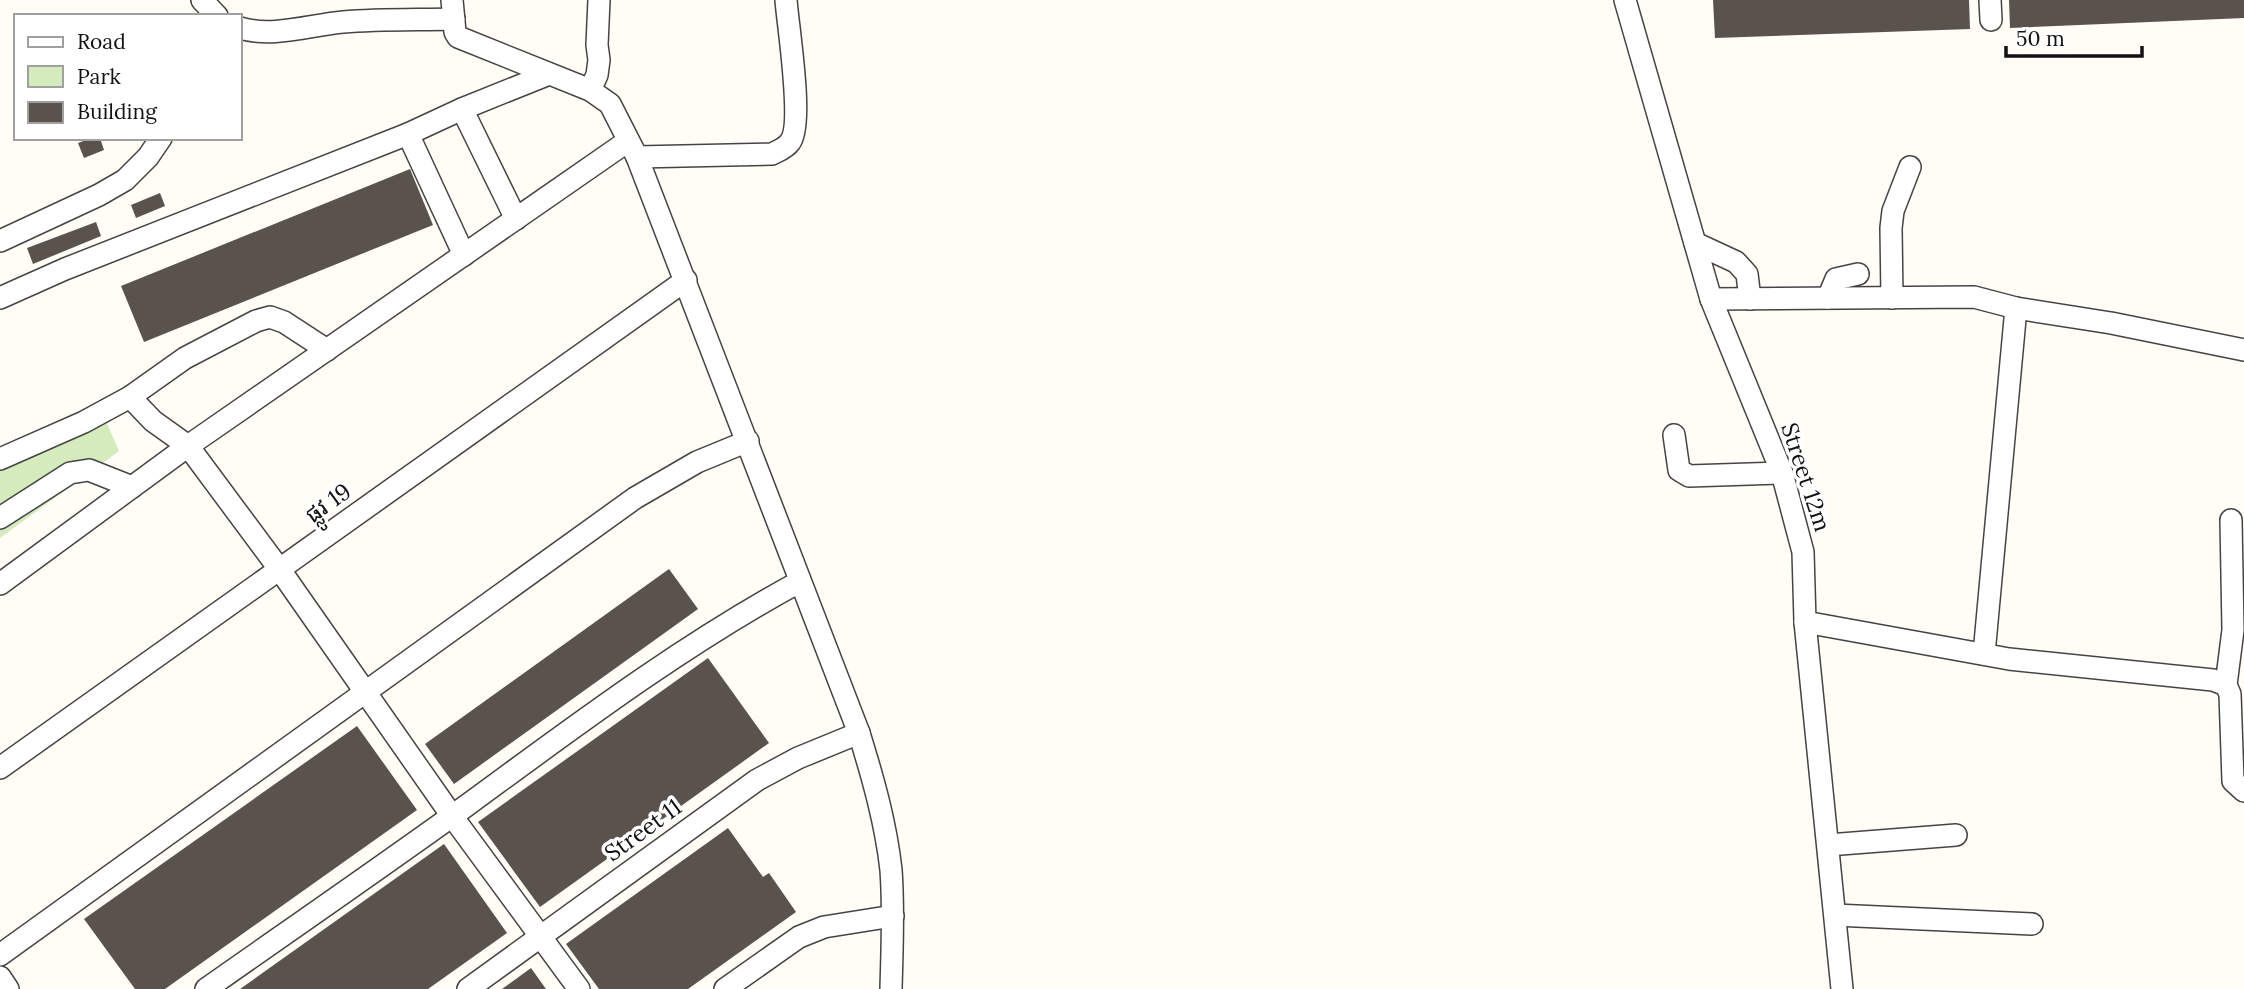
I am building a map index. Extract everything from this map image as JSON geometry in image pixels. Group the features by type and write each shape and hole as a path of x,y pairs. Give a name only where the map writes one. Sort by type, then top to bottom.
{"street":[{"path":"590,90 597,75 599,60 598,0"},
{"path":"0,584 188,446 516,219 633,149 772,154 784,148 791,142 797,119 786,0"},
{"name":"Street 12m","path":"1626,0 1711,299 1782,473 1803,552 1805,622 1842,989"},
{"path":"242,29 251,31 287,30 453,10 455,32 464,40 590,90 610,104 633,149 686,280 799,582 859,733 875,787 890,868 893,916 891,989"},
{"path":"0,298 65,269 408,134 462,108 549,74"},
{"path":"462,108 516,219"},
{"path":"408,134 464,255"},
{"path":"0,241 125,180 148,157 160,140"},
{"path":"1892,298 1891,228 1896,198 1910,167"},
{"path":"1695,243 1736,262 1747,274 1750,299"},
{"path":"1828,298 1836,279 1858,274"},
{"name":"ផ្លូវ 19","path":"0,768 686,280"},
{"path":"1711,299 1974,297 2016,308 2110,323 2244,350"},
{"path":"1984,654 2016,308"},
{"path":"0,459 84,422 130,397 186,358 256,321 270,317 284,322 327,350"},
{"path":"130,397 153,421 188,446 280,570 452,816 579,989"},
{"path":"1674,435 1679,470 1689,476 1782,473"},
{"path":"0,954 635,498 697,462 748,441"},
{"path":"0,518 70,473 89,470 132,487"},
{"path":"2231,520 2233,630 2226,685 2231,694 2233,781 2244,791"},
{"path":"206,989 642,678 742,613 799,582"},
{"path":"1805,622 1984,654 2213,680 2226,685"},
{"name":"Street 11","path":"468,989 757,780 798,758 859,733"},
{"path":"1828,845 1956,835"},
{"path":"1835,915 2032,924"},
{"path":"725,989 799,937 824,927 893,916"},
{"path":"0,977 8,989"}],"green space":[{"path":"102,412 119,451 0,538 0,459"}],"building":[{"path":"1713,0 1969,0 1970,29 1715,38"},
{"path":"2009,0 2244,0 2244,18 2010,28"},
{"path":"101,140 104,150 84,158 78,143"},
{"path":"410,169 433,225 144,342 121,286"},
{"path":"160,193 165,206 136,218 131,205"},
{"path":"96,222 101,236 33,264 27,248"},
{"path":"669,569 698,609 454,784 425,744"},
{"path":"708,658 769,743 540,907 478,822"},
{"path":"357,726 417,810 165,989 135,989 84,919"},
{"path":"728,828 763,877 769,873 796,912 688,989 599,989 566,944"},
{"path":"444,844 507,933 428,989 240,989"},
{"path":"531,968 546,989 502,989"}]}
